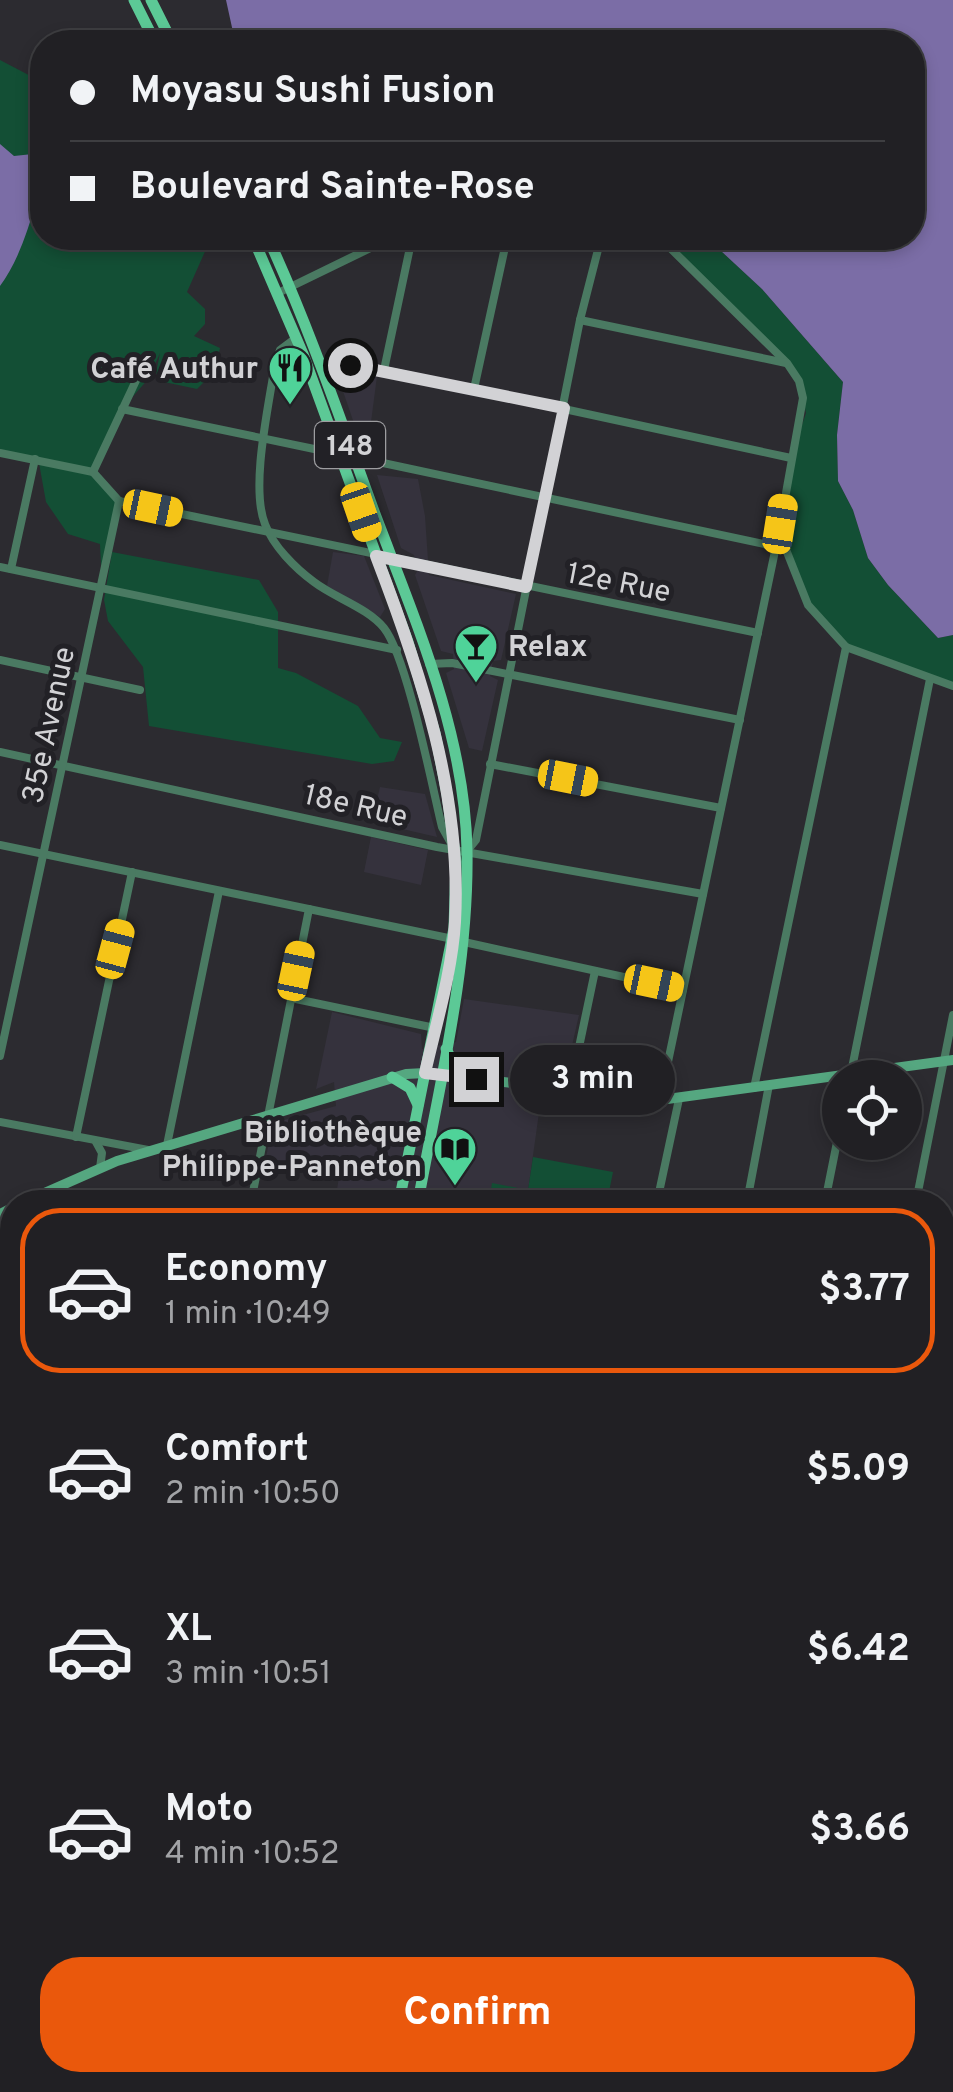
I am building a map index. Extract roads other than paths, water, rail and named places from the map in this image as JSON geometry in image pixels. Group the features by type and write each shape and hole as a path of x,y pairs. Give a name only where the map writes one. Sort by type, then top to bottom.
{"main road":[{"path":"134,0 149,30"},
{"path":"151,0 166,30"},
{"name":"148","path":"260,250 284,290"},
{"name":"148","path":"272,250 411,651 461,850"},
{"name":"148","path":"302,335 321,365 392,559 429,664 456,765 461,850 458,941 446,1049 420,1190"},
{"name":"148","path":"401,1190 435,1028 458,941"},
{"path":"446,1049 456,1068 476,1079"},
{"path":"392,1077 410,1088 418,1105"}],"street":[{"path":"284,290 366,250"},
{"path":"384,370 409,250"},
{"path":"474,388 504,250"},
{"path":"302,335 278,355 260,499 269,532 307,577 380,624 395,650 442,827 461,850 476,840 580,320 598,250"},
{"path":"672,250 787,364 799,381 803,398 779,532 781,548 808,605 846,648 953,686"},
{"path":"580,320 787,364"},
{"path":"321,365 334,362 384,370 791,458"},
{"path":"93,472 140,372"},
{"path":"122,409 319,450 338,449"},
{"path":"0,453 93,472 119,501"},
{"path":"11,570 35,459"},
{"path":"357,463 369,460 781,548"},
{"name":"12e Rue","path":"119,501 758,633"},
{"name":"35e Avenue","path":"0,1056 119,501"},
{"path":"660,1100 758,633 781,548"},
{"path":"0,567 411,651"},
{"path":"754,1088 846,648"},
{"path":"0,660 140,690"},
{"path":"429,664 452,662 740,720"},
{"path":"853,1060 930,679"},
{"name":"18e Rue","path":"0,752 461,850 703,894"},
{"path":"490,764 721,808"},
{"path":"0,845 683,990"},
{"path":"76,1138 132,872"},
{"path":"167,1145 219,890"},
{"path":"253,1190 309,909"},
{"path":"570,1090 594,971"},
{"path":"291,998 435,1028"},
{"path":"919,1190 948,1061 953,1015"},
{"path":"922,1065 948,1061"},
{"path":"57,1190 100,1168 149,1150 392,1077 425,1073 660,1100 822,1079"},
{"path":"749,1190 769,1086"},
{"path":"660,1190 679,1099"},
{"path":"0,1122 149,1150"},
{"path":"96,1142 102,1152 100,1168"},
{"path":"827,1190 833,1160"}],"place":[{"name":"Café Authur","path":"290,406"},
{"name":"Relax","path":"476,684"},
{"name":"Bibliothèque Philippe-Panneton","path":"455,1187"}]}
